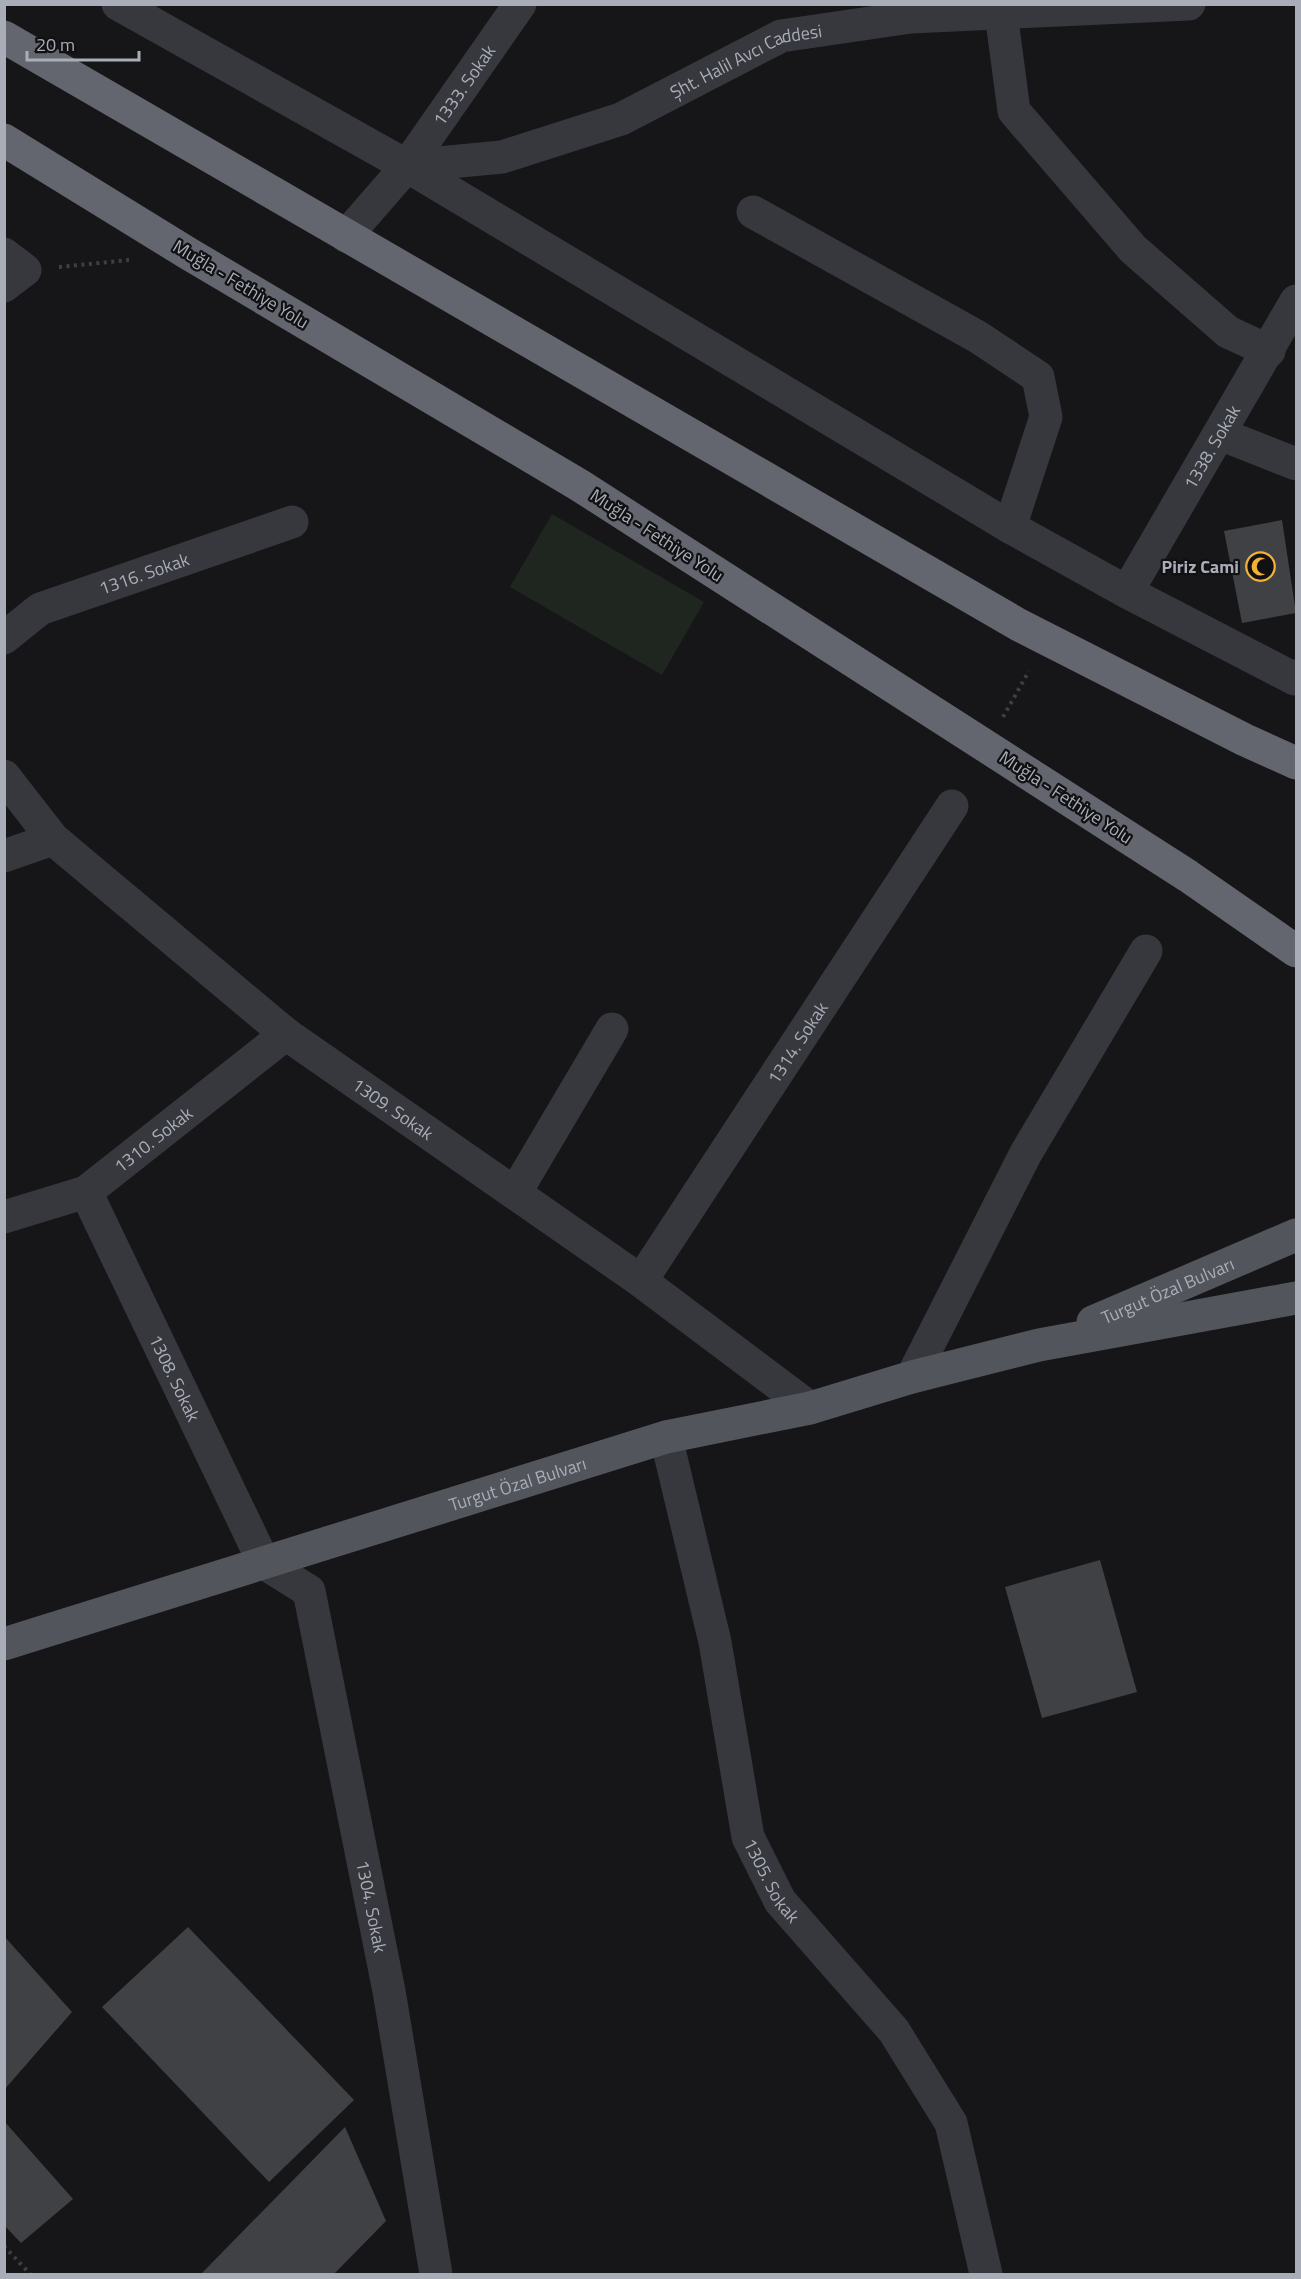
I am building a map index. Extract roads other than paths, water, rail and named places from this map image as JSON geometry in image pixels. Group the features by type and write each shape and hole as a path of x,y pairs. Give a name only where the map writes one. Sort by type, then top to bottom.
{"highway":[{"path":"4,37 346,237 1047,639 1245,740 1296,763"},
{"name":"Muğla - Fethiye Yolu","path":"4,140 189,254 579,485 1188,876 1292,950"}],"main road":[{"name":"Turgut Özal Bulvarı","path":"1039,1345 1296,1235"},
{"name":"Turgut Özal Bulvarı","path":"4,1644 666,1437 810,1408 912,1377 1039,1345 1296,1298"}],"street":[{"path":"118,4 407,166 1010,527 1127,592 1295,679 1296,676"},
{"name":"1333. Sokak","path":"407,166 520,4"},
{"name":"Şht. Halil Avcı Caddesi","path":"407,166 502,158 621,119 781,36 911,17 1190,4"},
{"path":"1001,13 1014,111 1133,249 1228,332 1269,351"},
{"path":"346,237 407,166"},
{"path":"753,212 978,338 1038,377 1046,417 1010,527"},
{"name":"1338. Sokak","path":"1127,592 1296,301"},
{"path":"1220,434 1296,464"},
{"name":"1316. Sokak","path":"4,638 40,609 292,522"},
{"name":"1309. Sokak","path":"4,776 53,838 286,1034 641,1281 810,1408"},
{"name":"1314. Sokak","path":"641,1281 952,806"},
{"path":"4,856 53,838"},
{"path":"912,1377 1026,1153 1146,951"},
{"path":"515,1193 612,1029"},
{"name":"1310. Sokak","path":"4,1217 86,1192 286,1034"},
{"name":"1308. Sokak","path":"86,1192 264,1563"},
{"name":"1305. Sokak","path":"666,1437 715,1642 748,1837 780,1901 894,2031 951,2123 986,2274"},
{"name":"1304. Sokak","path":"264,1563 309,1591 389,1990 436,2274"}],"place":[{"name":"Piriz Cami","path":"1260,566"}]}
